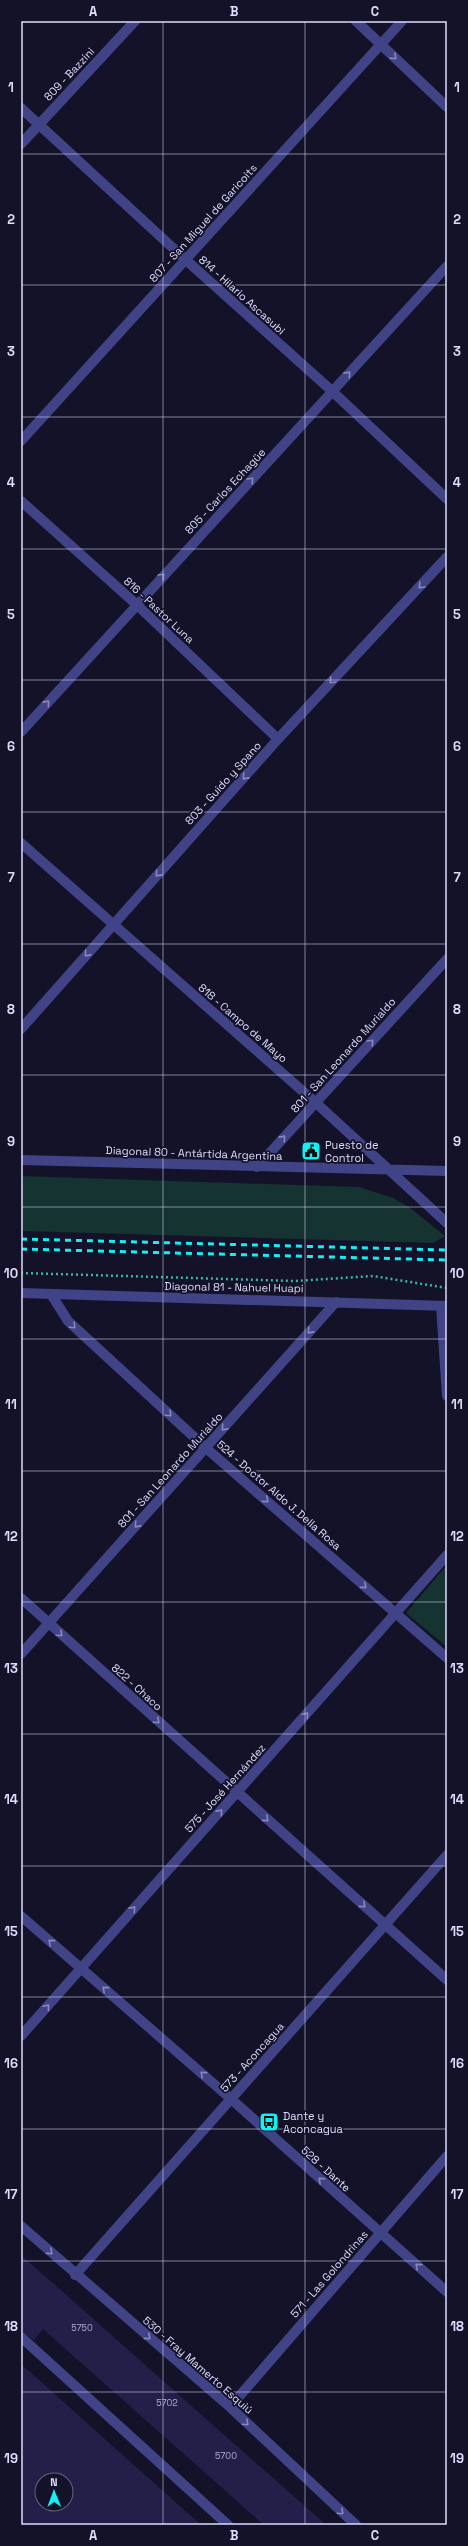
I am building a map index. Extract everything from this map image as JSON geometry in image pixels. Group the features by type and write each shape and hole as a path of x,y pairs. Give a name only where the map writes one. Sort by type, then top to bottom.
{"street":[{"name":"809 - Bazzini","path":"21,144 135,21"},
{"path":"356,21 447,107"},
{"name":"807 - San Miguel de Garicoits","path":"21,441 402,21"},
{"name":"814 - Hilario Ascasubi","path":"21,108 447,499"},
{"name":"805 - Carlos Echagüe","path":"21,732 136,604 447,266"},
{"name":"816 - Pastor Luna","path":"21,500 136,604 278,739"},
{"name":"803 - Guido y Spano","path":"21,1028 278,739 447,557"},
{"name":"818 - Campo de Mayo","path":"21,843 315,1102 447,1223"},
{"name":"801 - San Leonardo Murialdo","path":"257,1167 447,959"},
{"name":"Diagonal 80 - Antártida Argentina","path":"21,1160 390,1171 447,1171"},
{"name":"Diagonal 81 - Nahuel Huapi","path":"21,1293 444,1306"},
{"name":"524 - Doctor Aldo J. Della Rosa","path":"51,1294 68,1321 206,1448 447,1658"},
{"name":"801 - San Leonardo Murialdo","path":"21,1654 336,1302"},
{"path":"444,1306 447,1396"},
{"name":"575 - José Hernández","path":"21,2036 447,1555"},
{"name":"822 - Chaco","path":"21,1598 447,1980"},
{"name":"573 - Aconcagua","path":"75,2275 230,2098 447,1855"},
{"name":"528 - Dante","path":"21,1916 230,2098 380,2234 447,2292"},
{"name":"571 - Las Golondrinas","path":"230,2407 447,2156"},
{"name":"530 - Fray Mamerto Esquiú","path":"21,2226 75,2275 230,2407 356,2525"},
{"path":"21,2337 228,2525"}],"path":[{"path":"21,1273 295,1281 373,1276 447,1288"}],"green space":[{"path":"21,1176 359,1187 393,1198 409,1207 445,1236 433,1243 21,1231"},
{"path":"447,1565 447,1647 406,1613"}],"building":[{"path":"21,2255 326,2525 264,2525 43,2329 34,2340 21,2331"},
{"path":"21,2364 201,2525 21,2525"}],"railway":[{"path":"21,1239 447,1250"},
{"path":"21,1249 447,1260"}],"place":[{"name":"Puesto de Control","path":"311,1151"},
{"name":"Dante y Aconcagua","path":"269,2122"}]}
